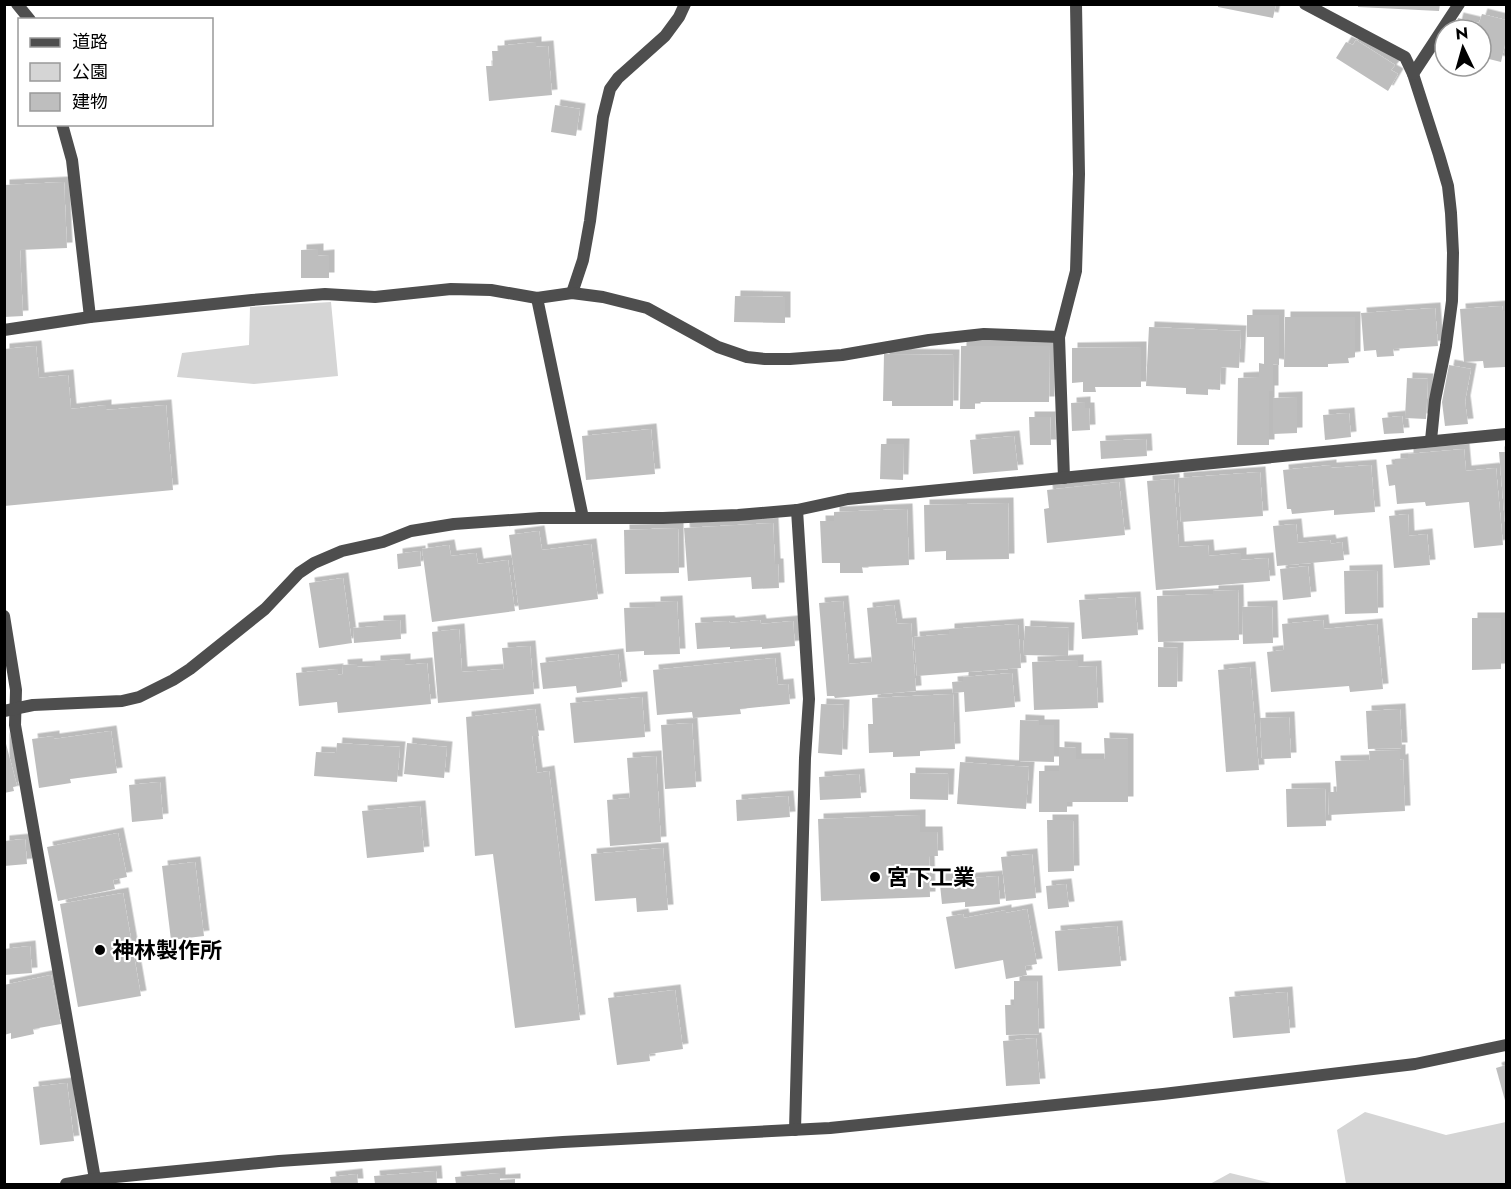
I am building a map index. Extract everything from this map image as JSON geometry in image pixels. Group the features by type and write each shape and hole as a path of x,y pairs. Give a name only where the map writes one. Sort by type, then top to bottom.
{"street":[{"path":"17,4 28,18"},
{"path":"572,293 583,260 603,117 610,89 618,78 665,36 679,17 685,4"},
{"path":"1064,478 1059,337 1076,271 1079,174 1076,4"},
{"path":"1305,4 1405,57 1413,75 1448,186 1453,243 1452,301 1435,400 1431,440"},
{"path":"1413,75 1459,4"},
{"path":"63,126 72,160 90,317"},
{"path":"4,330 90,317 252,300 325,294 375,297 452,289 491,290 537,298 572,293 603,297 647,308 718,347 747,357 765,359 842,354 984,334 1059,337"},
{"path":"537,298 583,518"},
{"path":"10,710 33,705 122,701 139,697 190,669 265,609 299,573 314,563 342,551 383,542 411,531 454,524 540,518 663,518 797,510 848,499 1506,434"},
{"path":"795,1130 805,758 809,699 797,510"},
{"path":"4,616 16,690 10,710 15,725 95,1179"},
{"path":"66,1185 95,1179 291,1161 563,1142 830,1128 1163,1094 1415,1064 1506,1045"}],"green space":[{"path":"331,302 338,376 254,384 177,377 182,353 249,345 250,307"},
{"path":"1365,1112 1446,1135 1506,1122 1506,1184 1346,1184 1337,1130"},
{"path":"1230,1173 1275,1184 1210,1184"}],"building":[{"path":"1218,4 1276,4 1273,18 1218,7"},
{"path":"1358,4 1440,4 1439,11 1358,7"},
{"path":"1482,14 1506,20 1506,40 1501,62 1493,60 1493,18 1481,18"},
{"path":"1356,40 1395,65 1391,70 1398,74 1388,91 1336,58 1346,42 1353,45"},
{"path":"536,42 536,47 548,46 552,95 489,101 486,66 493,66 492,51 499,51 499,46"},
{"path":"555,105 580,109 576,136 551,132"},
{"path":"64,182 67,248 20,250 23,316 4,317 4,185"},
{"path":"318,249 318,256 329,255 329,278 301,278 301,250"},
{"path":"735,296 785,297 785,323 734,322"},
{"path":"1502,306 1503,311 1506,311 1505,367 1484,368 1483,361 1464,362 1460,309"},
{"path":"1435,308 1438,346 1393,349 1394,356 1377,357 1376,350 1364,351 1361,313"},
{"path":"1247,315 1279,315 1279,365 1273,364 1273,391 1269,391 1269,445 1237,445 1238,378 1259,377 1259,363 1264,364 1264,337 1247,337"},
{"path":"1285,317 1355,317 1355,357 1348,358 1349,363 1328,364 1328,367 1284,367"},
{"path":"1149,327 1241,331 1239,368 1221,367 1220,390 1208,389 1208,395 1186,394 1186,388 1146,386"},
{"path":"36,346 39,378 68,375 71,409 106,405 106,410 166,405 173,490 4,506 4,349"},
{"path":"961,346 1050,346 1049,402 975,402 975,409 960,409"},
{"path":"1141,347 1141,387 1095,387 1096,392 1083,392 1083,382 1072,383 1072,348"},
{"path":"884,354 954,355 953,406 892,406 892,401 883,401"},
{"path":"1449,365 1471,369 1465,401 1468,424 1445,426 1442,402"},
{"path":"1407,378 1428,379 1426,419 1405,418"},
{"path":"1297,397 1297,433 1273,434 1273,398"},
{"path":"1085,402 1085,408 1089,408 1090,430 1072,431 1071,403"},
{"path":"1349,413 1351,437 1325,440 1323,415"},
{"path":"1402,416 1404,433 1384,434 1382,418"},
{"path":"1029,417 1050,417 1051,445 1030,445"},
{"path":"651,429 655,474 586,480 582,436"},
{"path":"1014,436 1018,470 973,474 970,440"},
{"path":"1146,439 1147,456 1101,459 1100,441"},
{"path":"881,444 904,444 903,480 880,479"},
{"path":"1464,449 1466,471 1496,468 1503,545 1474,548 1469,502 1426,506 1425,502 1397,504 1395,485 1389,486 1386,465 1395,464 1395,459 1408,458 1408,454"},
{"path":"1499,452 1506,452 1506,522 1505,522"},
{"path":"1331,465 1331,468 1371,465 1375,512 1334,515 1334,510 1292,514 1291,509 1287,509 1283,470"},
{"path":"1260,472 1263,516 1181,522 1178,478"},
{"path":"1174,479 1179,547 1208,545 1209,556 1241,553 1241,560 1268,558 1270,581 1156,590 1147,481"},
{"path":"1119,482 1125,535 1047,543 1044,509 1049,508 1047,490"},
{"path":"1008,503 1009,559 946,560 946,551 925,552 924,505"},
{"path":"907,509 909,565 862,567 863,573 840,573 840,563 822,563 820,521 834,521 834,512"},
{"path":"1408,514 1409,536 1427,534 1430,565 1394,568 1389,516"},
{"path":"773,523 779,588 752,589 751,577 688,581 684,528"},
{"path":"1296,524 1298,543 1330,540 1331,544 1342,542 1344,560 1277,566 1273,526"},
{"path":"678,528 679,573 625,574 624,530"},
{"path":"539,531 542,550 591,544 598,599 519,610 509,535"},
{"path":"449,545 451,556 476,553 478,564 508,560 515,611 432,622 422,549"},
{"path":"420,551 421,566 398,569 397,554"},
{"path":"1308,566 1311,597 1283,600 1280,569"},
{"path":"1377,570 1378,613 1345,614 1344,571"},
{"path":"343,578 352,643 319,648 309,583"},
{"path":"1238,590 1239,640 1158,642 1157,596 1213,594 1213,591"},
{"path":"1135,597 1138,635 1082,639 1079,600"},
{"path":"677,601 680,654 644,655 644,651 626,652 624,608 655,607 655,602"},
{"path":"843,601 849,664 872,662 867,608 894,605 897,624 911,623 916,691 835,698 827,696 819,603"},
{"path":"1272,606 1273,643 1243,644 1242,607"},
{"path":"1472,618 1501,618 1501,669 1472,670"},
{"path":"400,620 401,639 354,643 353,628 378,626 378,621"},
{"path":"760,620 761,624 793,621 795,646 762,649 762,647 730,649 730,647 697,649 695,623"},
{"path":"1323,620 1324,629 1377,624 1383,689 1350,692 1349,686 1271,692 1267,652 1284,650 1282,624"},
{"path":"1018,624 1021,668 917,676 914,637 949,634 949,629"},
{"path":"1025,626 1069,628 1068,656 1023,655"},
{"path":"459,629 462,672 504,669 502,648 530,646 534,694 438,703 432,632"},
{"path":"1158,647 1178,648 1177,687 1158,687"},
{"path":"618,654 622,687 577,693 576,686 543,689 540,663"},
{"path":"775,658 778,685 788,684 790,704 740,709 741,714 693,718 692,712 657,715 653,670"},
{"path":"405,659 405,665 427,663 431,704 338,713 337,702 299,706 296,673 338,669 338,675 343,674 342,665 375,666 375,661"},
{"path":"1078,660 1078,667 1096,666 1098,708 1034,710 1032,662"},
{"path":"1250,667 1259,770 1226,772 1218,670"},
{"path":"1012,673 1015,707 965,712 964,692 953,693 952,682 963,681 963,677"},
{"path":"953,694 955,749 920,751 920,756 893,757 893,752 869,753 868,724 873,724 872,698"},
{"path":"642,697 645,737 574,743 570,703"},
{"path":"821,704 844,705 842,755 818,753"},
{"path":"535,709 539,736 532,736 537,773 549,771 580,1020 515,1028 493,854 475,856 466,717"},
{"path":"1400,709 1402,748 1368,749 1366,711"},
{"path":"1289,717 1291,758 1262,759 1260,718"},
{"path":"1020,720 1039,721 1039,725 1054,725 1054,762 1019,761"},
{"path":"692,723 696,787 665,789 661,725"},
{"path":"111,731 117,773 70,779 71,783 39,788 32,739 54,736 54,739"},
{"path":"4,736 17,786 13,787 14,791 4,793"},
{"path":"1104,738 1128,739 1128,802 1067,802 1067,812 1039,812 1039,771 1059,771 1059,747 1076,748 1076,759 1105,759"},
{"path":"337,743 400,747 397,782 314,776 316,752 336,753"},
{"path":"407,743 447,747 444,778 404,774"},
{"path":"1400,750 1400,760 1403,759 1405,811 1329,815 1328,792 1337,792 1335,761 1370,760 1369,751"},
{"path":"656,756 661,842 610,846 607,800 630,798 627,758"},
{"path":"960,762 1029,767 1026,809 957,804"},
{"path":"910,773 949,774 948,800 910,799"},
{"path":"859,774 861,798 820,800 819,777"},
{"path":"160,782 163,819 132,822 129,785"},
{"path":"1325,788 1326,826 1287,827 1286,789"},
{"path":"788,796 790,817 737,821 736,800"},
{"path":"420,806 424,852 367,858 362,811"},
{"name":"宮下工業","path":"920,815 920,832 937,832 938,856 929,856 930,897 821,901 818,819"},
{"path":"1047,820 1073,820 1074,871 1048,872"},
{"path":"118,833 127,877 113,880 115,889 58,901 47,847"},
{"path":"25,839 27,864 4,866 4,841"},
{"path":"663,848 668,910 637,912 636,898 595,901 591,854"},
{"path":"1032,854 1036,898 1006,901 1001,857"},
{"path":"195,862 204,936 171,940 162,866"},
{"path":"960,873 961,879 998,876 1000,904 965,907 965,902 942,904 939,875"},
{"path":"1066,884 1069,907 1048,909 1046,886"},
{"name":"神林製作所","path":"123,893 141,996 78,1007 60,904"},
{"path":"1027,909 1037,964 1025,966 1027,975 1006,979 1003,960 955,969 946,917 963,914 964,918 1006,910 1006,913"},
{"path":"1117,926 1121,966 1058,971 1055,931"},
{"path":"30,946 32,973 4,975 4,949"},
{"path":"51,975 61,1024 33,1029 34,1034 11,1039 11,1033 4,1035 4,985"},
{"path":"1014,981 1037,981 1039,1034 1006,1035 1005,1005 1014,1005"},
{"path":"675,990 683,1049 649,1054 650,1061 617,1065 608,998"},
{"path":"1287,992 1290,1033 1233,1038 1229,997"},
{"path":"1036,1038 1040,1084 1006,1086 1003,1041"},
{"path":"1506,1065 1506,1104 1496,1068"},
{"path":"67,1083 74,1141 40,1145 33,1087"},
{"path":"436,1171 437,1184 375,1184 374,1176"},
{"path":"500,1173 500,1180 515,1179 515,1184 456,1184 455,1177"},
{"path":"357,1174 358,1184 331,1184 330,1177"}],"place":[{"name":"宮下工業","path":"875,877"},
{"name":"神林製作所","path":"100,950"}]}
